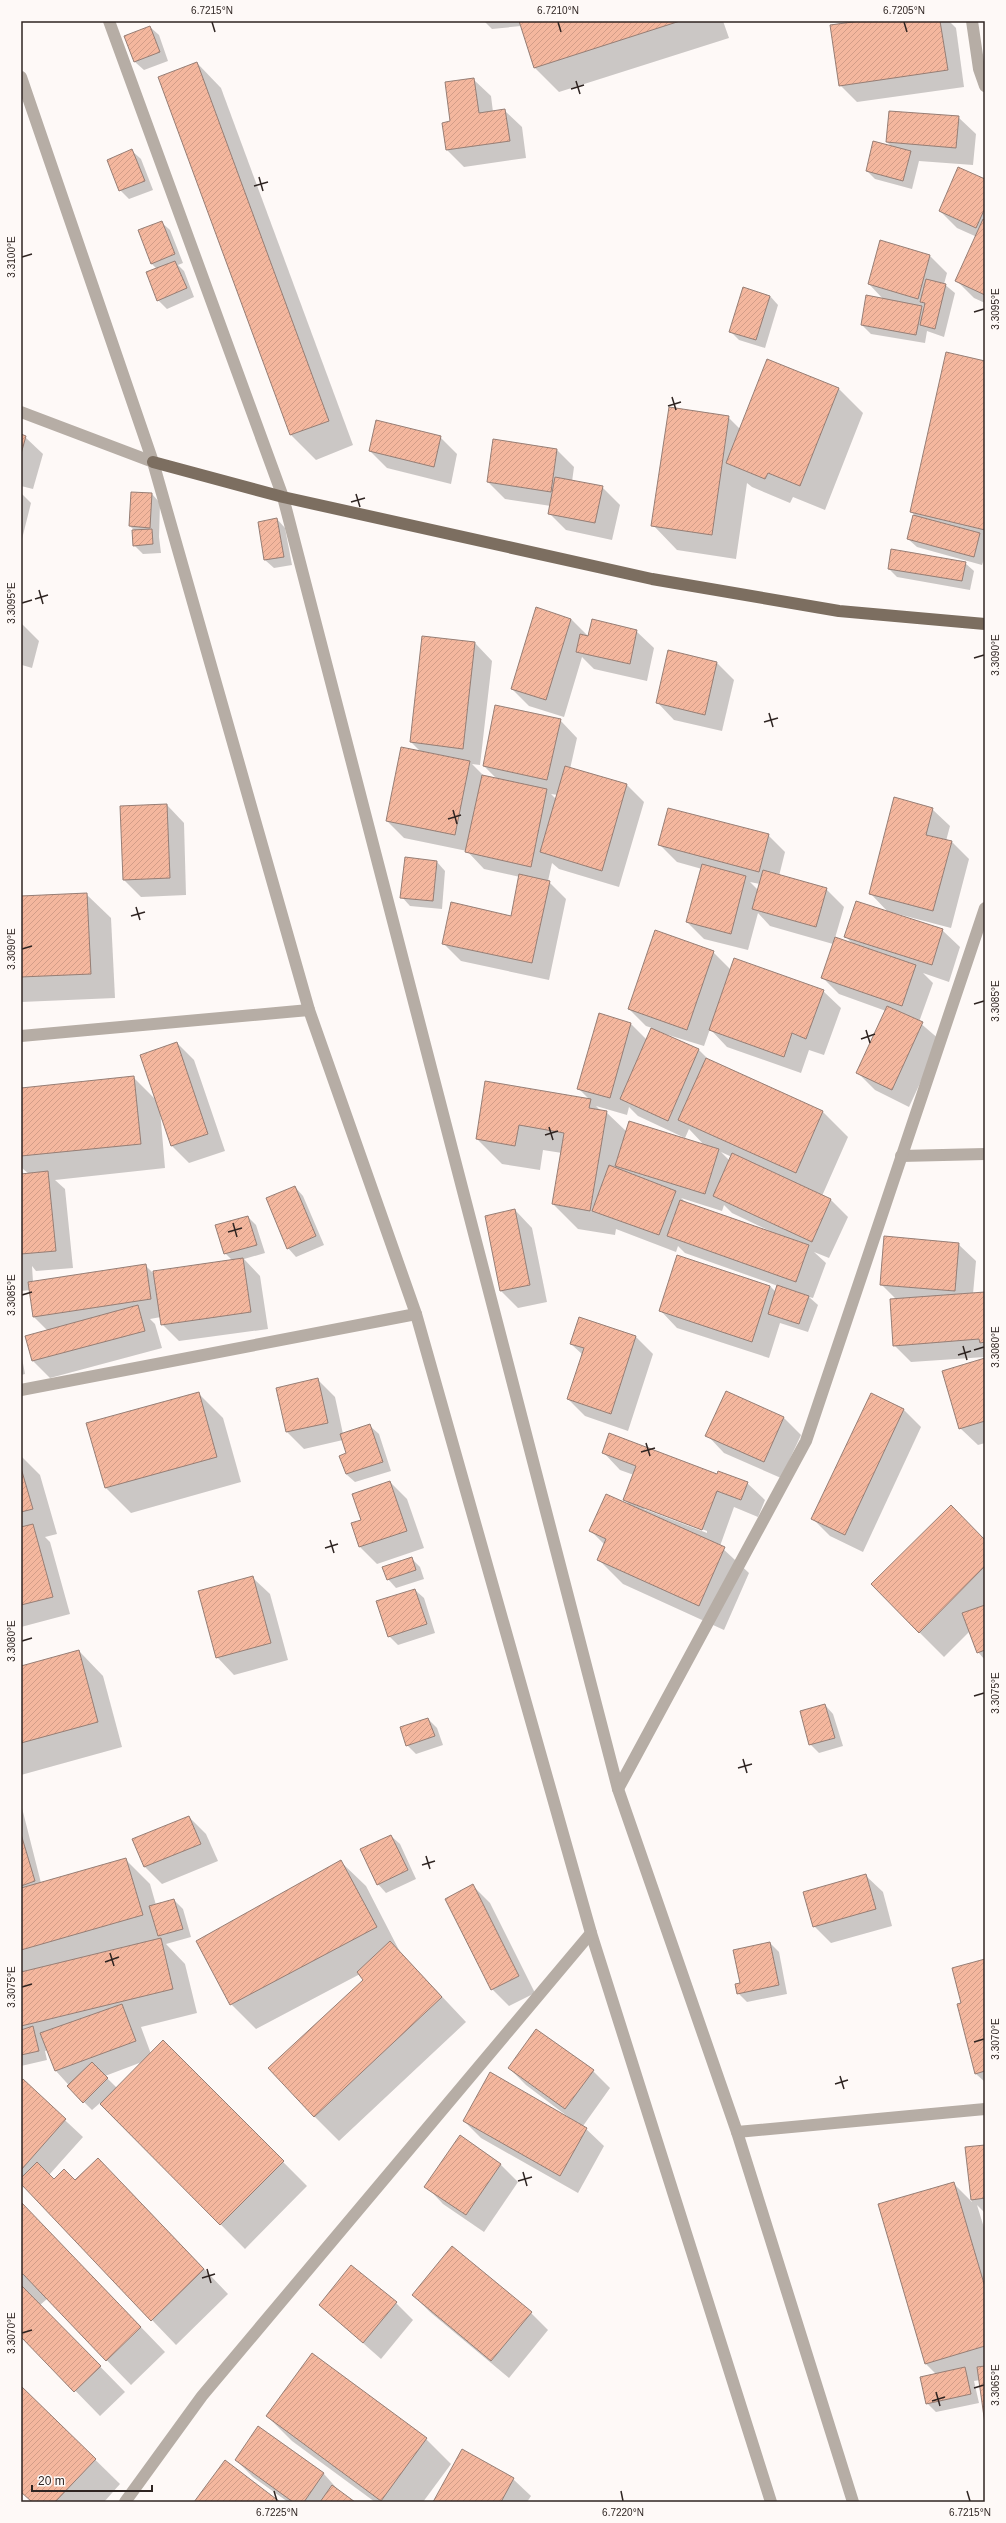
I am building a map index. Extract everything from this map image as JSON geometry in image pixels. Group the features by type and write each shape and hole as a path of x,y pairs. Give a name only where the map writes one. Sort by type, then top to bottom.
{"main road":[{"path":"153,462 284,497 652,579 839,611 985,624"}],"street":[{"path":"109,21 284,497 618,1790 737,2132 853,2502"},
{"path":"972,21 979,69 985,86"},
{"path":"21,77 153,462 309,1010 416,1314 591,1933 771,2502"},
{"path":"21,412 153,462"},
{"path":"618,1790 806,1441 985,908"},
{"path":"21,1036 309,1010"},
{"path":"901,1156 985,1154"},
{"path":"21,1390 416,1314"},
{"path":"125,2502 202,2396 591,1933"},
{"path":"737,2132 985,2109"}],"building":[{"path":"519,21 680,21 534,68"},
{"path":"860,21 940,21 948,70 839,86 830,25"},
{"path":"150,26 160,52 134,62 124,36"},
{"path":"197,62 329,421 290,435 158,77"},
{"path":"474,78 479,113 505,109 510,141 446,150 442,123 450,121 445,82"},
{"path":"889,111 959,116 956,148 886,142"},
{"path":"873,141 911,151 903,181 866,171"},
{"path":"132,149 145,181 119,191 107,160"},
{"path":"958,167 985,179 985,208 976,228 939,211"},
{"path":"983,219 985,220 985,295 955,281"},
{"path":"162,221 175,254 151,264 138,230"},
{"path":"880,240 930,255 918,299 868,284"},
{"path":"175,261 187,288 157,301 146,272"},
{"path":"926,279 946,284 935,329 920,325 925,303 920,302"},
{"path":"743,287 770,296 756,340 729,332"},
{"path":"866,295 922,306 916,335 861,325"},
{"path":"946,352 985,361 985,530 910,512"},
{"path":"767,359 839,388 800,486 768,473 765,479 726,463"},
{"path":"669,407 729,416 712,535 651,526"},
{"path":"376,420 441,436 434,467 369,451"},
{"path":"21,434 26,436 21,454"},
{"path":"493,439 557,449 551,492 487,482"},
{"path":"555,477 603,486 595,523 548,514"},
{"path":"131,492 152,493 150,528 129,526"},
{"path":"913,515 980,533 974,557 907,539"},
{"path":"277,518 284,557 264,560 258,522"},
{"path":"152,529 153,544 133,546 132,530"},
{"path":"891,549 966,562 962,581 888,569"},
{"path":"536,607 571,619 546,700 511,689"},
{"path":"592,619 637,630 630,664 576,652 580,634 588,636"},
{"path":"422,636 475,642 463,749 410,742"},
{"path":"668,650 717,662 705,715 656,703"},
{"path":"495,705 561,719 547,780 483,766"},
{"path":"401,747 470,761 455,835 386,821"},
{"path":"565,766 627,784 602,871 540,852"},
{"path":"482,775 547,789 531,867 465,852"},
{"path":"894,797 933,808 926,835 952,841 933,911 869,894"},
{"path":"167,804 170,878 123,880 120,806"},
{"path":"668,808 769,834 759,872 658,845"},
{"path":"405,857 437,861 433,901 400,898"},
{"path":"702,864 746,876 731,934 686,922"},
{"path":"763,870 827,888 816,927 752,909"},
{"path":"519,874 550,881 532,963 442,944 451,902 511,916"},
{"path":"87,893 91,974 21,977 21,896"},
{"path":"856,901 943,929 932,965 844,937"},
{"path":"655,930 714,951 687,1030 628,1009"},
{"path":"835,937 916,965 902,1006 821,978"},
{"path":"734,958 824,990 806,1039 792,1033 784,1057 709,1030"},
{"path":"887,1006 923,1022 892,1090 856,1073"},
{"path":"599,1013 631,1023 610,1098 577,1089"},
{"path":"651,1028 699,1049 668,1121 620,1099"},
{"path":"177,1042 208,1134 171,1146 140,1055"},
{"path":"706,1058 823,1111 796,1173 678,1120"},
{"path":"134,1076 141,1144 21,1156 21,1088"},
{"path":"485,1081 591,1099 589,1108 607,1111 590,1211 552,1204 564,1133 519,1125 515,1146 476,1139"},
{"path":"629,1121 719,1149 705,1194 615,1166"},
{"path":"732,1153 831,1199 812,1242 713,1196"},
{"path":"609,1165 676,1191 659,1235 592,1211"},
{"path":"48,1171 56,1251 21,1254 21,1174"},
{"path":"295,1186 316,1236 287,1249 266,1198"},
{"path":"680,1200 809,1245 796,1282 667,1236"},
{"path":"515,1209 530,1285 500,1291 485,1216"},
{"path":"248,1216 257,1245 224,1254 215,1225"},
{"path":"884,1236 959,1243 955,1291 880,1285"},
{"path":"677,1255 770,1286 752,1342 659,1311"},
{"path":"243,1258 251,1312 161,1325 153,1271"},
{"path":"146,1264 151,1299 33,1317 28,1282"},
{"path":"777,1285 809,1296 799,1324 768,1314"},
{"path":"985,1292 985,1342 980,1343 979,1339 893,1346 890,1299"},
{"path":"138,1305 145,1331 32,1361 25,1336"},
{"path":"579,1317 636,1336 611,1414 567,1399 584,1348 570,1344"},
{"path":"985,1358 985,1421 959,1429 942,1371"},
{"path":"318,1378 328,1423 286,1432 276,1388"},
{"path":"726,1391 784,1417 764,1462 705,1436"},
{"path":"199,1392 217,1457 105,1488 86,1423"},
{"path":"871,1393 904,1409 845,1535 811,1519"},
{"path":"370,1424 383,1462 346,1474 339,1456 346,1453 340,1434"},
{"path":"609,1433 717,1474 718,1471 748,1482 741,1500 717,1491 702,1530 623,1500 636,1466 602,1453"},
{"path":"21,1468 33,1509 21,1512"},
{"path":"390,1481 407,1531 359,1547 351,1523 361,1520 352,1494"},
{"path":"606,1494 725,1547 699,1606 597,1560 606,1539 589,1531"},
{"path":"951,1505 985,1540 985,1566 919,1633 871,1584"},
{"path":"33,1524 53,1597 21,1605 21,1527"},
{"path":"412,1557 416,1570 387,1580 382,1567"},
{"path":"253,1576 271,1643 216,1658 198,1591"},
{"path":"415,1589 427,1624 388,1637 376,1601"},
{"path":"985,1605 985,1650 977,1653 962,1613"},
{"path":"79,1650 98,1722 21,1743 21,1666"},
{"path":"825,1704 835,1738 809,1745 800,1711"},
{"path":"428,1718 435,1736 406,1746 400,1727"},
{"path":"189,1816 201,1844 144,1867 132,1839"},
{"path":"21,1834 35,1881 21,1886"},
{"path":"391,1835 408,1870 377,1885 360,1849"},
{"path":"126,1858 143,1915 21,1950 21,1888"},
{"path":"341,1860 377,1927 230,2005 196,1941"},
{"path":"866,1874 876,1909 813,1927 803,1892"},
{"path":"473,1884 519,1976 491,1990 445,1899"},
{"path":"174,1899 183,1929 158,1936 149,1906"},
{"path":"161,1938 173,1989 21,2026 21,1972"},
{"path":"390,1941 442,1997 314,2117 268,2068 363,1980 357,1972"},
{"path":"770,1942 779,1985 737,1994 735,1984 740,1983 733,1950"},
{"path":"985,1959 985,2071 975,2074 957,2004 961,2003 952,1968"},
{"path":"122,2004 136,2041 55,2071 40,2033"},
{"path":"33,2026 39,2051 21,2055 21,2030"},
{"path":"536,2029 594,2070 565,2109 508,2068"},
{"path":"163,2040 284,2161 220,2225 100,2104"},
{"path":"92,2062 108,2078 83,2103 67,2086"},
{"path":"490,2072 587,2128 560,2176 463,2121"},
{"path":"23,2079 66,2119 21,2170 21,2082"},
{"path":"460,2135 501,2164 466,2215 424,2187"},
{"path":"985,2145 985,2198 971,2200 965,2147"},
{"path":"98,2158 204,2269 151,2321 21,2184 21,2178 37,2162 54,2179 64,2169 75,2180"},
{"path":"954,2182 985,2287 985,2346 925,2364 878,2204"},
{"path":"22,2203 141,2327 106,2361 23,2274 21,2275"},
{"path":"452,2246 532,2312 491,2361 412,2295"},
{"path":"351,2265 397,2302 363,2343 319,2305"},
{"path":"21,2285 101,2366 74,2392 21,2337"},
{"path":"312,2353 427,2438 381,2501 266,2416"},
{"path":"985,2366 985,2424 977,2367"},
{"path":"965,2367 971,2394 926,2404 920,2377"},
{"path":"21,2386 96,2459 55,2502 32,2502 21,2492"},
{"path":"258,2426 324,2473 304,2502 293,2502 235,2460"},
{"path":"462,2449 514,2478 501,2502 433,2502"},
{"path":"225,2460 280,2502 194,2502"},
{"path":"332,2485 355,2502 320,2502"}]}
